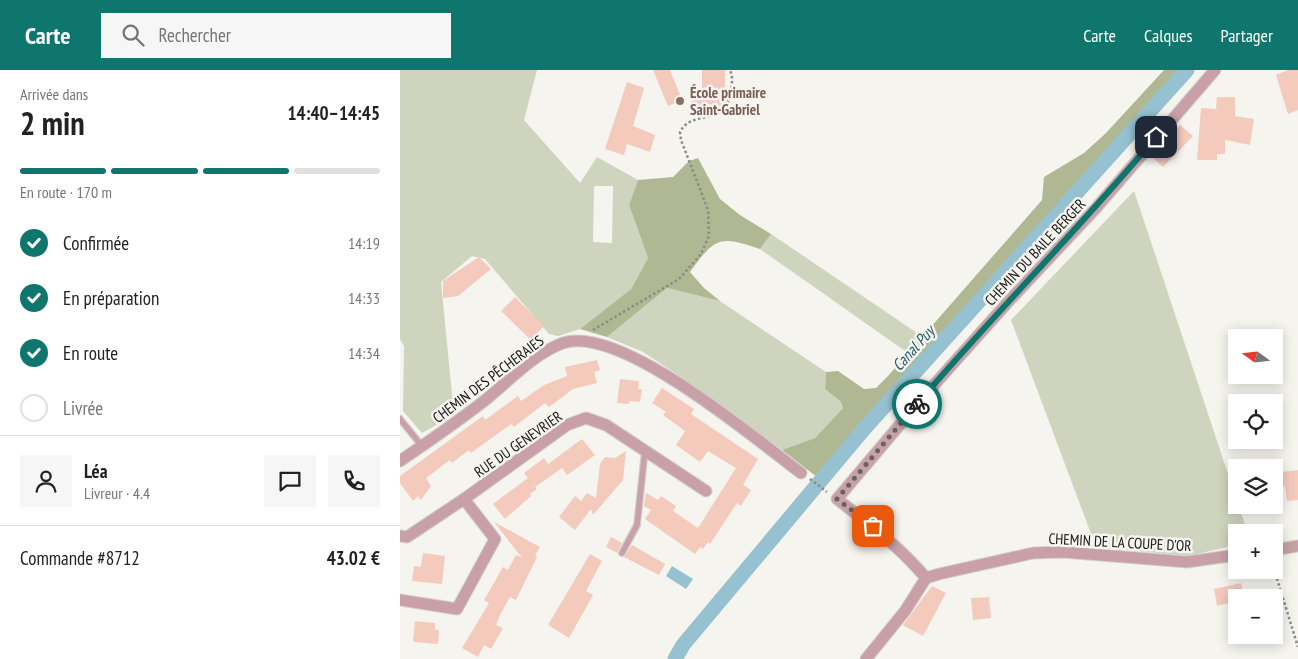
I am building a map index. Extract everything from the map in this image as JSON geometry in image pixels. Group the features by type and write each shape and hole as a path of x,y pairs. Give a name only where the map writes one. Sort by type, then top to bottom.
{"street":[{"name":"CHEMIN DU BAILE BERGER","path":"926,578 913,563 873,526 837,499 925,395 1008,302 1096,208 1215,70"},
{"name":"CHEMIN DES PÊCHERAIES","path":"400,461 483,402 544,352 564,343 588,341 626,353 666,374 801,473"},
{"name":"RUE DU GENEVRIER","path":"400,536 407,537 464,500 567,425 586,418 606,425 706,491"},
{"path":"400,600 457,609 495,538 464,500"},
{"path":"1283,548 1298,546"},
{"name":"CHEMIN DE LA COUPE D'OR","path":"926,578 1033,553 1063,552 1187,562 1228,556"},
{"path":"866,659 906,611 926,578"}],"lane":[{"path":"400,419 422,446"},
{"path":"622,552 637,525 645,450"}],"path":[{"path":"588,341 591,331 679,280 701,254 709,236 708,210 681,140 680,132 688,123 714,116 724,110 730,102 733,76 730,70"},
{"path":"812,480 822,488"},
{"path":"1277,579 1298,647"}],"green space":[{"path":"400,70 537,70 524,120 580,183 597,157 638,180 629,205 648,258 631,289 580,329 558,336 549,334 485,259 472,256 441,282 454,415 422,433 403,411 404,346 400,339","holes":["594,186 613,186 612,243 593,242"]},
{"path":"1164,70 1183,70 817,477 782,450 815,438 843,408 841,402 825,389 826,372 838,371 864,389 876,388 1042,200 1044,177 1084,153 1106,133"},
{"path":"698,158 720,199 740,215 771,234 760,249 736,242 719,242 699,260 690,272 704,288 720,301 667,288 607,337 580,329 631,289 648,258 629,205 638,180 673,177 689,161"},
{"path":"1134,191 1228,474 1228,514 1241,514 1245,524 1228,524 1228,547 1189,556 1096,547 1011,320"},
{"path":"771,234 923,337 908,353 760,249"},
{"path":"667,288 720,301 826,372 825,389 841,402 843,408 815,438 782,450 643,352 607,337"}],"water":[{"path":"672,566 693,579 686,589 666,576"}],"building":[{"path":"653,70 670,70 682,100 668,106"},
{"path":"702,70 725,70 725,96 722,106 711,114 707,107 696,112 691,101 702,97"},
{"path":"1288,70 1298,70 1298,110 1288,114 1276,75"},
{"path":"627,82 644,88 633,126 655,135 650,152 627,144 624,155 605,149"},
{"path":"1217,97 1235,97 1235,116 1254,119 1250,145 1225,140 1225,154 1217,154 1217,160 1197,160 1201,108 1216,109"},
{"path":"1180,125 1193,136 1163,167 1153,158 1172,138 1170,136"},
{"path":"479,257 491,269 458,296 443,298 443,281"},
{"path":"515,297 544,326 531,340 501,311"},
{"path":"597,360 600,370 594,372 597,383 573,389 549,407 545,403 514,427 511,424 471,453 469,450 452,463 450,460 426,478 431,486 421,500 418,496 413,501 400,483 400,476 483,416 485,420 518,396 521,401 544,385 567,376 565,367"},
{"path":"620,379 639,381 638,389 642,389 640,402 617,403"},
{"path":"662,388 694,409 691,414 758,459 743,485 751,490 741,506 737,503 710,544 708,542 703,549 700,547 695,554 645,519 651,510 644,506 646,493 658,500 661,496 676,506 673,511 698,528 736,468 708,451 700,462 676,445 685,431 663,415 666,412 652,403"},
{"path":"582,439 595,455 567,475 562,468 535,487 537,489 530,494 531,496 505,519 493,504 528,478 524,473 544,458 548,464"},
{"path":"626,451 623,480 593,515 591,509 575,530 559,517 575,496 581,501 587,493 596,498 600,464 605,457 615,458"},
{"path":"1298,470 1298,500 1287,501 1285,486 1283,486 1283,472"},
{"path":"494,522 540,547 516,600 510,597 500,615 496,625 503,628 491,649 484,645 478,657 462,648 489,603 484,600 503,567 508,570 516,555 522,558"},
{"path":"611,537 622,543 617,553 606,547"},
{"path":"632,545 665,564 659,575 624,557"},
{"path":"423,553 445,556 442,584 412,581 414,566 421,567"},
{"path":"590,554 602,561 586,591 593,595 569,638 548,625"},
{"path":"1241,583 1242,589 1228,589 1228,603 1217,606 1214,589"},
{"path":"932,586 946,593 923,636 903,625"},
{"path":"989,597 991,618 973,620 971,598"},
{"path":"415,621 435,623 435,630 439,630 438,644 413,642"}],"waterway":[{"name":"Canal Puy","path":"675,659 683,645 864,429 1187,70"}],"way so far":[{"path":"873,526 837,499 917,404"}],"place":[{"name":"École primaire Saint-Gabriel","path":"680,101"}],"route":[{"path":"917,404 1008,302 1096,208 1156,137"}]}
